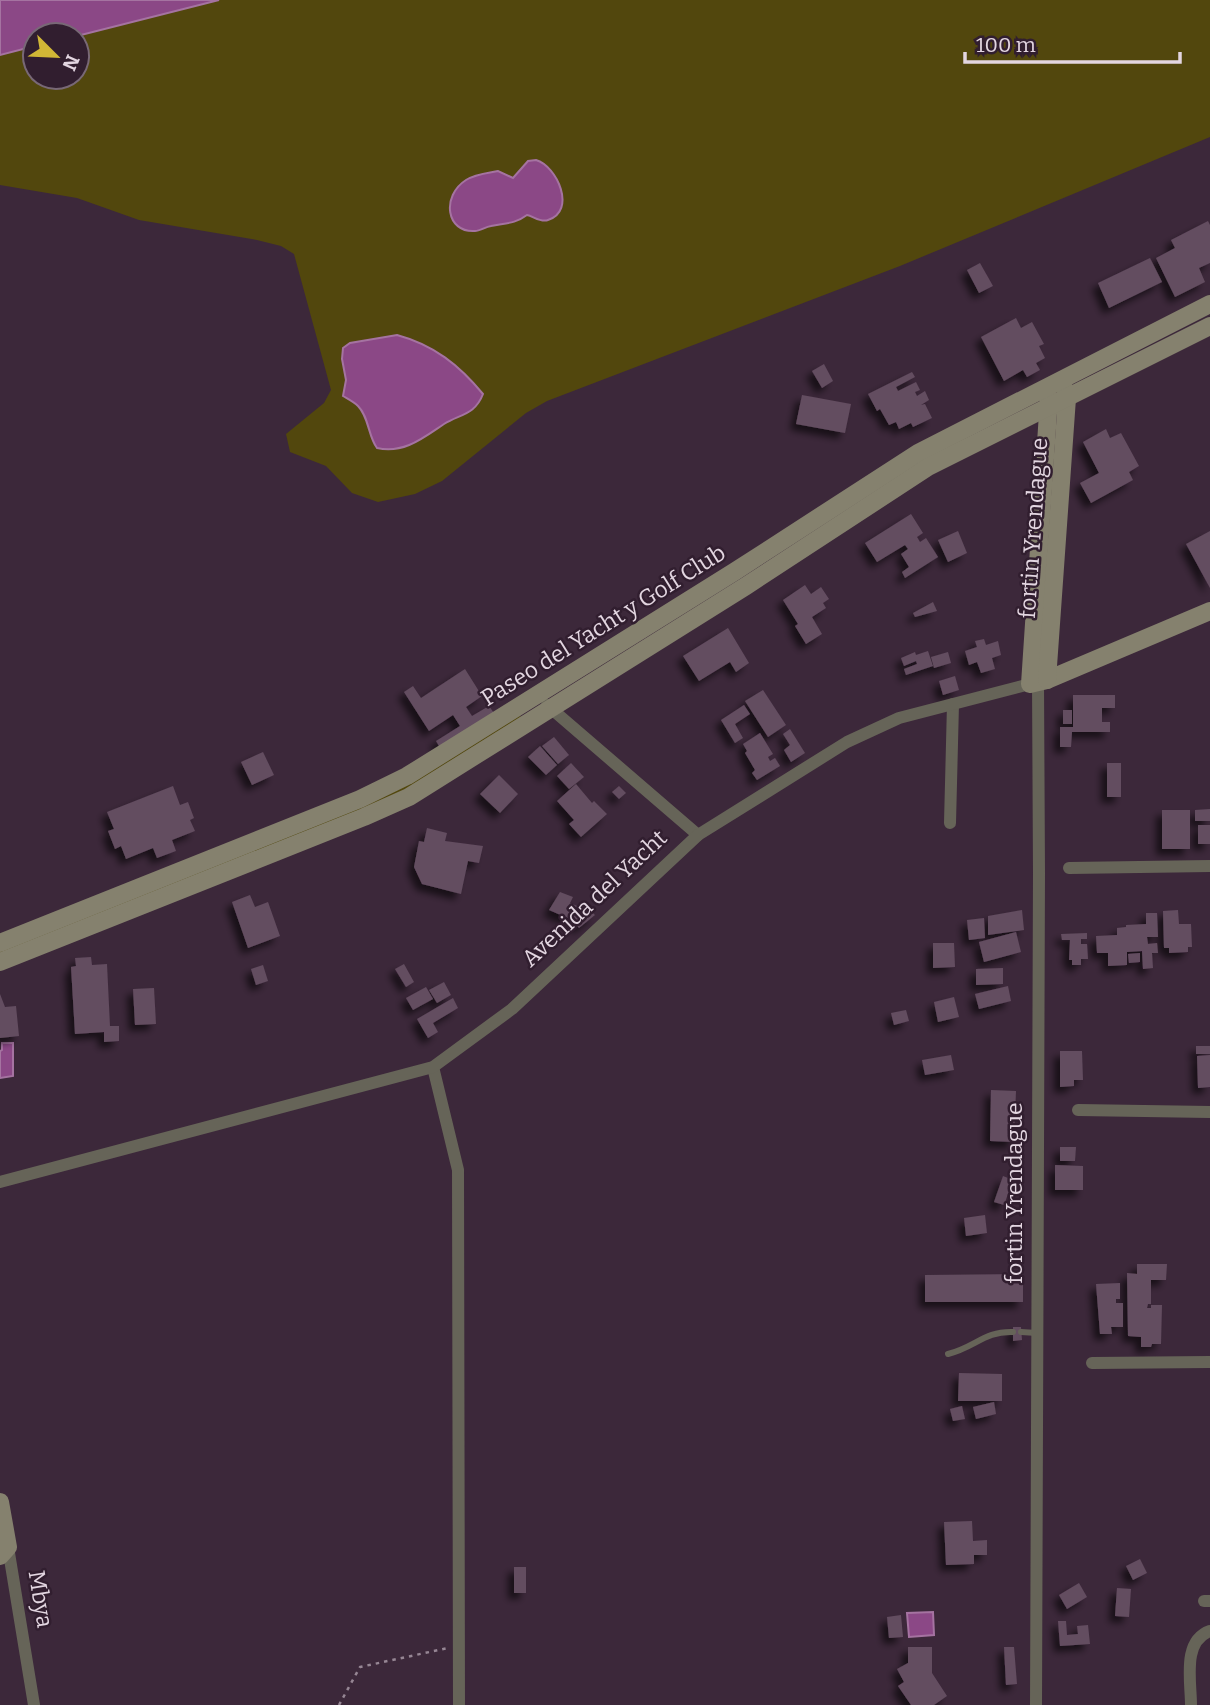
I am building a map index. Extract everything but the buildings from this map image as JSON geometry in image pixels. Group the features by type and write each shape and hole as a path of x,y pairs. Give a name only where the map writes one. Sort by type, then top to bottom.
{"main road":[{"name":"Paseo del Yacht y Golf Club","path":"0,943 360,799 407,776 544,702 757,579 928,467 1210,304"},
{"name":"Paseo del Yacht y Golf Club","path":"1057,393 1210,326"},
{"name":"fortin Yrendague","path":"1038,682 1057,393"},
{"name":"Avenida del Yacht","path":"1038,682 1210,611"},
{"name":"Paseo del Yacht y Golf Club","path":"0,962 351,823 409,797 544,702"},
{"name":"Mbya","path":"0,1502 4,1552"}],"street":[{"name":"Avenida del Yacht","path":"0,1182 433,1067 512,1009 698,835 847,742 899,718 1038,682"},
{"name":"fortin Yrendague","path":"1036,1705 1038,682"},
{"path":"544,702 698,835"},
{"path":"950,824 953,704"},
{"path":"1069,868 1210,866"},
{"path":"433,1067 458,1170 459,1705"},
{"path":"1079,1110 1210,1112"},
{"path":"1092,1363 1210,1362"},
{"name":"Mbya","path":"4,1552 34,1705"},
{"path":"1191,1705 1191,1653 1196,1640 1210,1631"}],"lane":[{"path":"948,1354 965,1350 987,1335 1037,1333"}],"path":[{"path":"339,1705 360,1667 460,1645"}],"shaded area":[{"path":"0,0 219,0 91,32 91,21 21,21 21,50 0,55"},
{"path":"219,0 1210,0 1210,137 900,266 547,401 526,413 442,481 415,494 378,502 352,493 326,466 290,452 286,434 324,403 331,390 294,254 281,246 257,240 139,220 77,198 0,185 0,55 21,50 21,91 91,91 91,32"},
{"path":"536,160 551,171 561,189 561,208 557,215 545,221 527,215 514,222 475,231 465,230 453,220 450,204 458,187 466,180 498,171 513,178 528,161"},
{"path":"397,335 423,344 445,357 483,394 471,410 413,444 396,449 377,448 362,410 343,396 346,380 343,348 350,343"},
{"path":"519,716 522,717 410,788 368,808 0,954 0,950 367,805"},
{"path":"2,1043 13,1043 13,1076 0,1078 0,1051"},
{"path":"933,1612 934,1635 909,1637 907,1613"}]}
